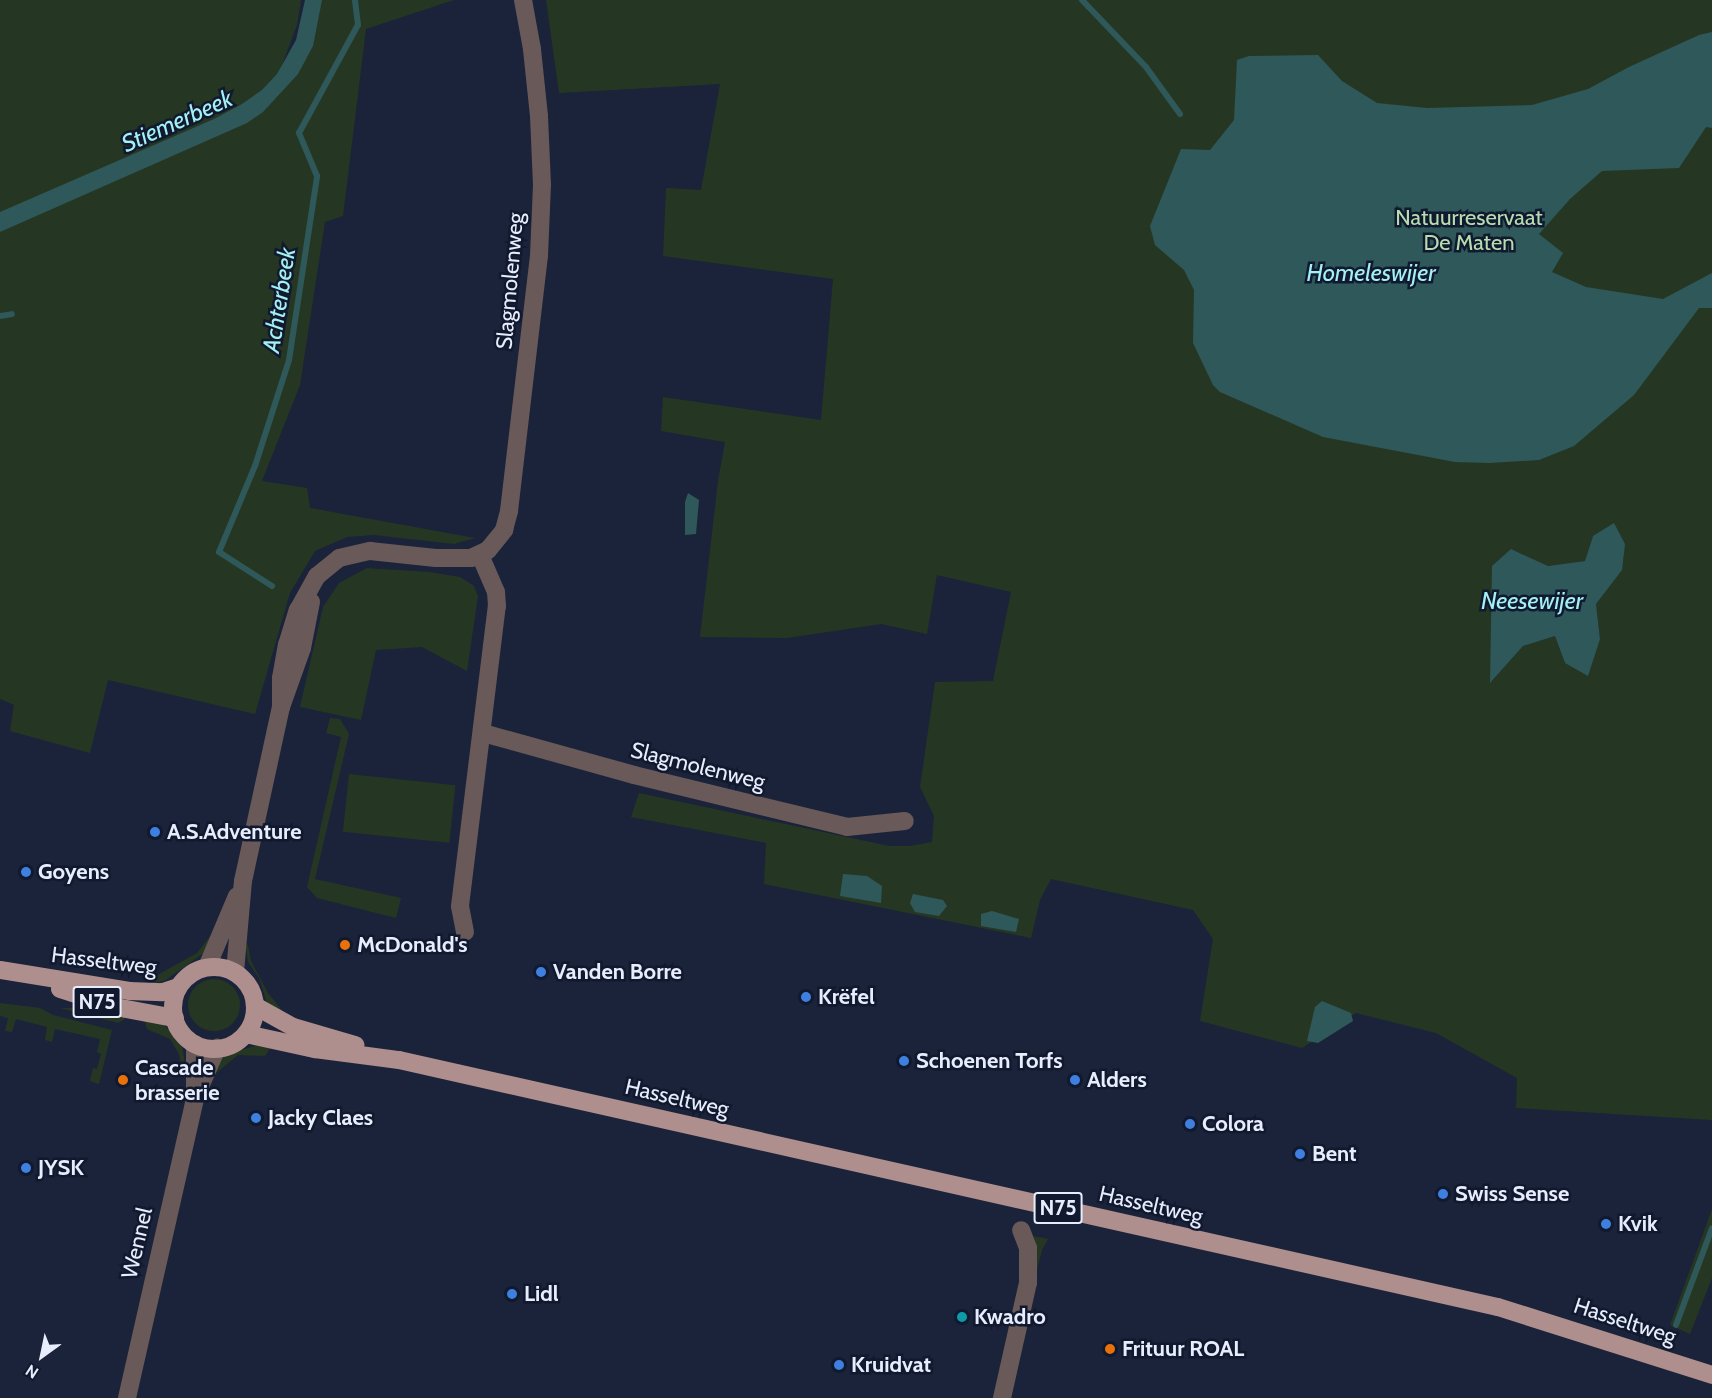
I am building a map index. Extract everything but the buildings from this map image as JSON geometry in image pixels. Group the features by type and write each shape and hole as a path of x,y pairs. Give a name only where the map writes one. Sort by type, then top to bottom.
{"main road":[{"path":"174,1018 186,1037 195,1044 217,1048 228,1046 246,1034 251,1025 255,1006 252,992 245,981 234,972 221,967 207,968"},
{"name":"Hasseltweg","path":"0,970 144,993 163,992 178,987 195,971 207,968"},
{"name":"Hasseltweg","path":"23,975 105,1004 174,1018 173,1007 178,987"},
{"name":"Hasseltweg","path":"255,1006 293,1028 375,1049 399,1060"},
{"name":"Hasseltweg","path":"246,1034 315,1049 399,1060 1498,1307 1712,1375"}],"street":[{"name":"Slagmolenweg","path":"480,555 494,544 504,530 509,511 539,256 542,185 539,116 532,49 523,0"},
{"path":"234,972 243,881 281,707 281,678 297,610 317,576 339,558 370,550 436,558 463,559 480,555 496,592 497,606 483,733 460,906 465,932"},
{"name":"Slagmolenweg","path":"483,733 656,781 847,827 905,821"},
{"path":"207,968 243,881"},
{"name":"Wennel","path":"195,1044 195,1098"},
{"name":"Wennel","path":"127,1398 195,1098 217,1048"},
{"path":"1002,1398 1028,1283 1028,1248 1021,1230"}],"green space":[{"path":"0,0 301,0 297,25 282,65 298,69 320,0 454,0 366,29 343,216 325,222 300,385 262,481 307,488 310,508 475,538 454,544 374,535 347,537 315,551 290,593 255,714 108,680 90,753 10,731 14,705 0,699"},
{"name":"Natuurreservaat De Maten","path":"546,0 1712,0 1712,1120 1516,1108 1517,1078 1436,1033 1356,1013 1302,1048 1200,1021 1213,939 1193,910 1051,879 1040,900 1031,938 764,884 766,843 631,817 639,793 889,846 910,846 932,842 934,816 920,787 935,682 993,681 1011,592 937,575 927,634 881,624 787,638 700,637 718,481 725,442 661,431 663,397 821,420 833,279 663,256 666,188 701,190 720,84 559,93","holes":["1593,536 1622,569 1596,604 1600,639 1565,663 1555,636 1523,646 1491,682 1493,629 1511,549 1548,566 1585,561"]},
{"path":"367,568 429,572 460,577 474,586 478,596 467,671 422,647 376,650 361,720 300,707 323,607 339,583"},
{"path":"330,718 340,719 349,734 315,879 401,898 396,918 317,898 307,887 341,737 326,733"},
{"path":"349,774 455,785 449,843 343,832"},
{"path":"211,935 205,952 166,980 149,985 152,978 197,953"},
{"path":"245,943 248,945 251,961 268,993 284,1013 267,1003 259,978 248,962"},
{"path":"209,979 219,979 228,983 236,991 240,1005 236,1019 228,1027 219,1031 209,1031 200,1027 192,1019 188,1010 188,1000 192,991 200,983"},
{"path":"0,1003 40,1008 53,1015 112,1030 99,1084 90,1081 93,1068 97,1069 101,1054 97,1052 100,1039 55,1029 52,1042 45,1040 47,1027 16,1019 12,1032 5,1031 8,1018 0,1016"},
{"path":"60,1008 94,1008 125,1016 125,1019 118,1023"},
{"path":"144,1019 164,1025 171,1032 182,1046 186,1068 181,1065 179,1054 170,1039 147,1029"},
{"path":"262,1044 271,1047 265,1056 238,1055 215,1074 217,1063 227,1054"},
{"path":"1712,1209 1712,1278 1690,1334 1670,1325"},
{"path":"1034,1236 1048,1239 1042,1250 1035,1278"}],"water":[{"path":"305,0 322,0 313,46 298,74 263,112 247,123 0,232 0,212 214,119 262,90 277,74 296,40"},
{"name":"Homeleswijer","path":"1712,32 1712,128 1706,127 1679,168 1602,171 1570,199 1539,234 1563,253 1552,272 1586,287 1663,299 1712,273 1712,308 1699,308 1634,395 1574,446 1539,460 1489,463 1455,462 1323,437 1220,392 1213,385 1193,343 1194,290 1184,270 1155,245 1150,226 1181,149 1210,150 1234,120 1237,60 1249,56 1318,55 1342,81 1377,103 1427,108 1532,105 1588,89 1629,67 1699,35"},
{"path":"688,493 699,500 696,534 685,535 685,502"},
{"name":"Neesewijer","path":"1614,523 1625,544 1622,570 1596,604 1600,639 1588,676 1565,663 1555,636 1523,646 1490,683 1492,566 1511,549 1548,566 1585,561 1593,536"},
{"path":"843,874 867,876 882,886 881,903 840,896"},
{"path":"913,894 943,900 947,906 939,916 915,912 910,903"},
{"path":"992,911 1019,919 1016,932 981,926 981,914"},
{"path":"1322,1001 1351,1013 1353,1021 1318,1043 1307,1041 1315,1007"}],"waterway":[{"name":"Achterbeek","path":"272,586 219,552 255,466 289,360 317,176 299,133 358,25 355,0"},
{"path":"1082,0 1146,67 1180,114"},
{"name":"Achterbeek","path":"0,316 12,314"},
{"path":"1676,1325 1712,1228"}],"place":[{"name":"A.S.Adventure","path":"155,832"},
{"name":"Goyens","path":"26,872"},
{"name":"McDonald's","path":"345,945"},
{"name":"Vanden Borre","path":"541,972"},
{"name":"Krëfel","path":"806,997"},
{"name":"Schoenen Torfs","path":"904,1061"},
{"name":"Cascade brasserie","path":"123,1080"},
{"name":"Alders","path":"1075,1080"},
{"name":"Jacky Claes","path":"256,1118"},
{"name":"Colora","path":"1190,1124"},
{"name":"Bent","path":"1300,1154"},
{"name":"JYSK","path":"26,1168"},
{"name":"Swiss Sense","path":"1443,1194"},
{"name":"Kvik","path":"1606,1224"},
{"name":"Lidl","path":"512,1294"},
{"name":"Kwadro","path":"962,1317"},
{"name":"Frituur ROAL","path":"1110,1349"},
{"name":"Kruidvat","path":"839,1365"}],"water label":[{"name":"Stiemerbeek","path":"177,121"}]}
